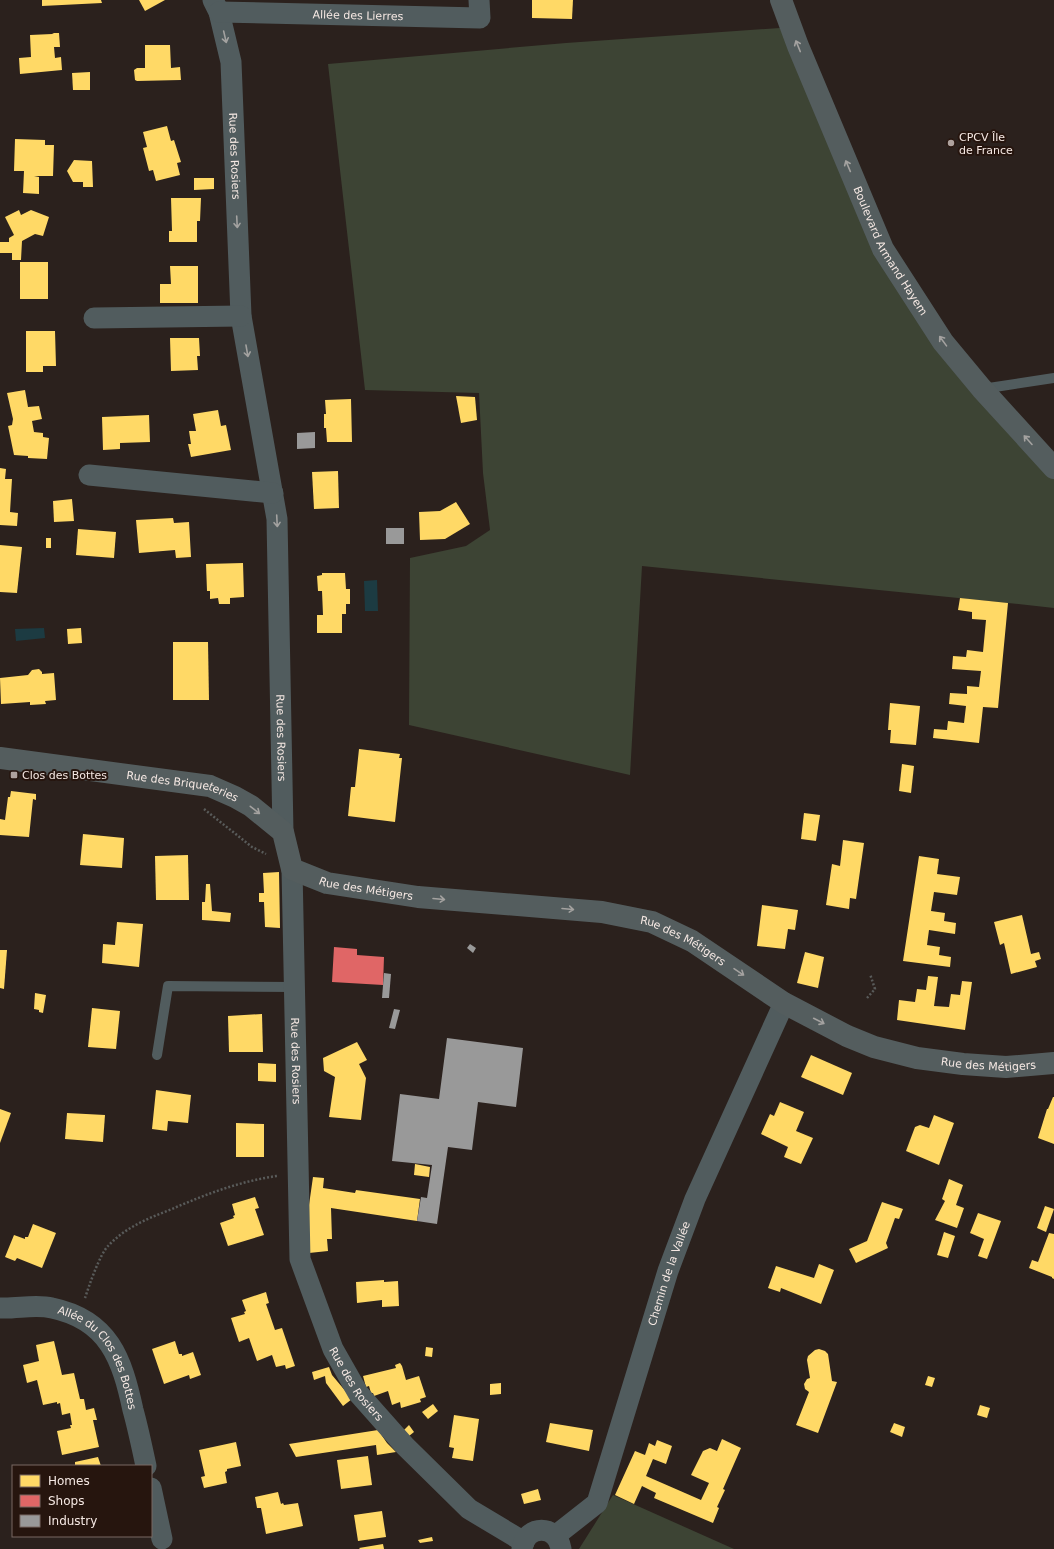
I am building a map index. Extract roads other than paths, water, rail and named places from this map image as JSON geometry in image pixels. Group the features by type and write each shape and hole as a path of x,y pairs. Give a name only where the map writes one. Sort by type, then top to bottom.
{"main road":[{"name":"Boulevard Armand Hayem","path":"781,0 798,46 882,249 943,342 1054,468"},
{"name":"Rue des Briqueteries","path":"0,758 210,786 251,806 283,832"},
{"name":"Rue des Rosiers","path":"283,832 292,869"},
{"name":"Rue des Métigers","path":"292,869 327,883 418,897 602,912 652,922 692,940 784,1003 847,1036 874,1047 917,1058 963,1064 1006,1067 1054,1063"}],"street":[{"name":"Allée des Lierres","path":"216,6 480,18 479,0"},
{"name":"Rue des Rosiers","path":"216,6 230,62 241,316 277,519 283,832"},
{"path":"94,318 241,316"},
{"path":"89,475 273,493"},
{"name":"Rue des Rosiers","path":"292,869 300,1259 333,1349 358,1393 405,1446 469,1509 523,1546"},
{"name":"Chemin de la Vallée","path":"558,1543 597,1503 676,1249 695,1199 784,1003"},
{"name":"Allée du Clos des Bottes","path":"0,1308 51,1308 80,1318 93,1326 103,1335 112,1347 122,1367 128,1384 146,1465"},
{"path":"152,1493 162,1539"},
{"path":"523,1546 527,1537 538,1531 550,1532 558,1543"}],"lane":[{"path":"982,388 1054,378"},
{"path":"157,1055 168,986 294,987"}],"water":[{"path":"377,580 378,611 365,611 364,581"},
{"path":"44,628 45,638 16,641 15,629"}],"place":[{"name":"CPCV Île de France","path":"951,143"},
{"name":"Clos des Bottes","path":"14,775"}]}
